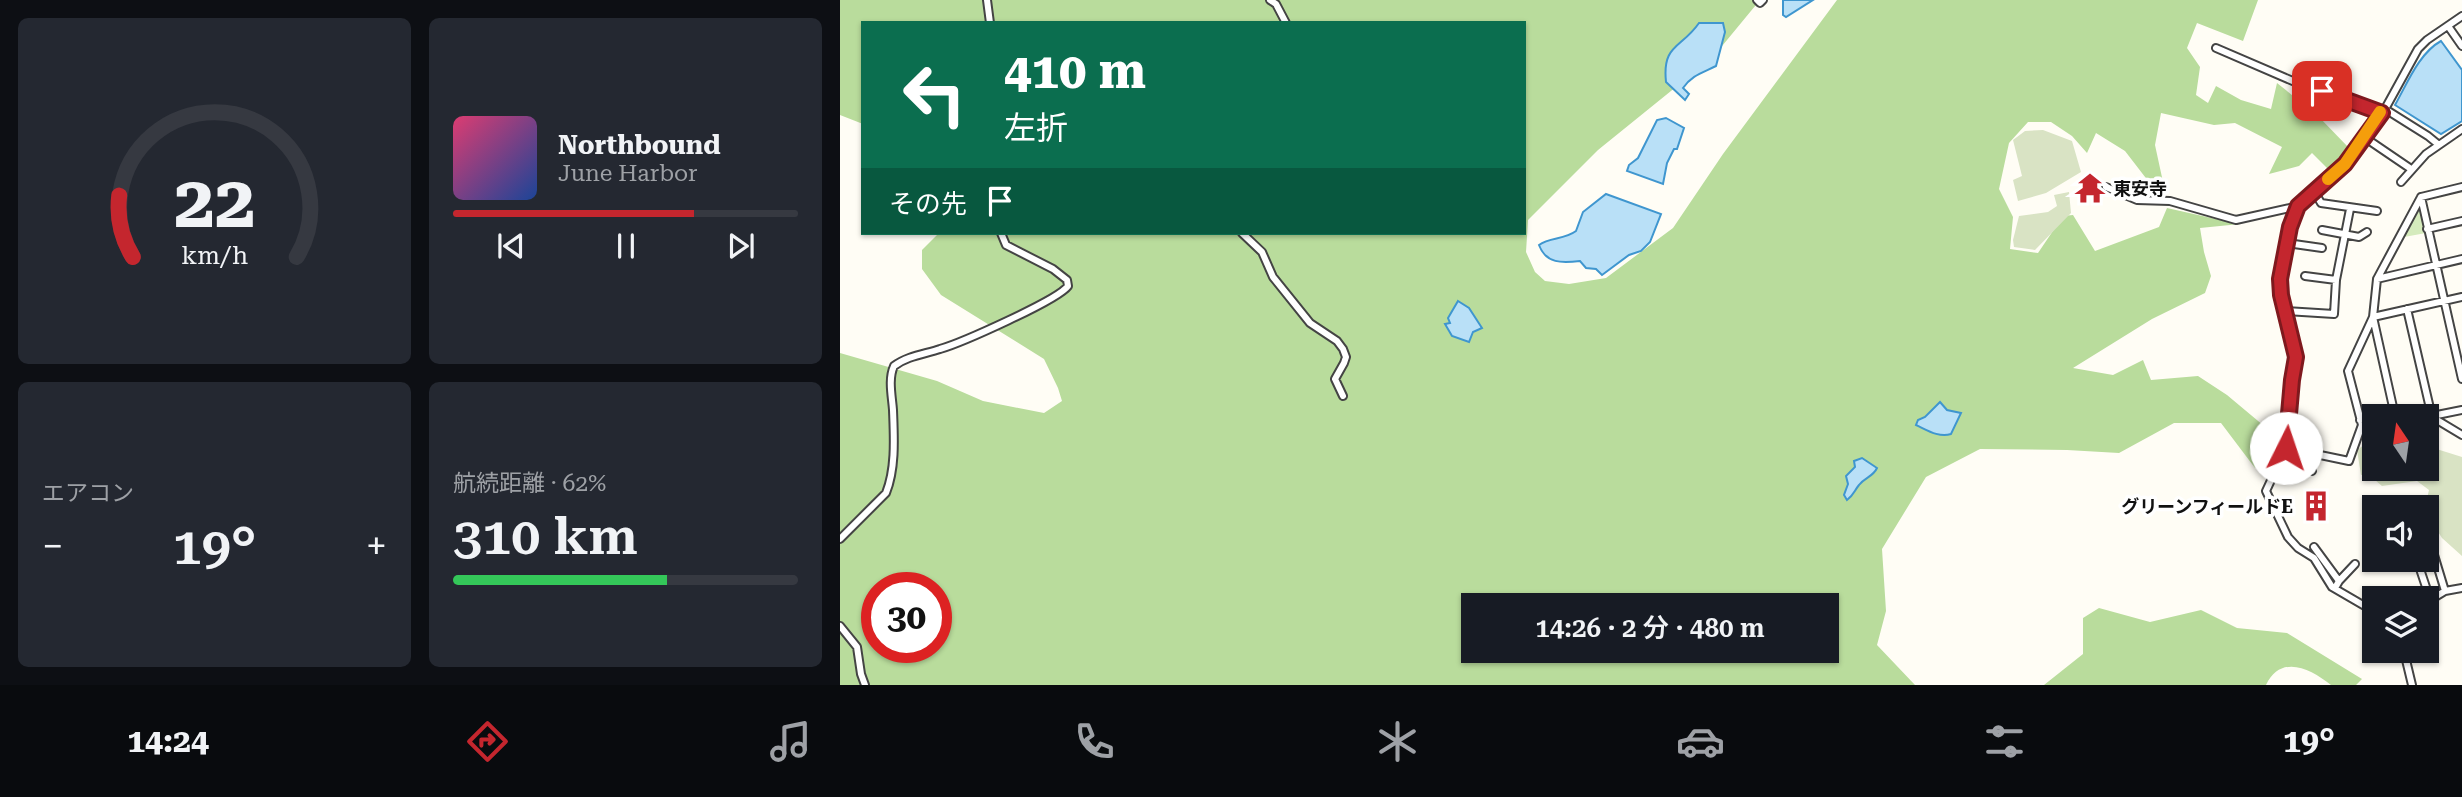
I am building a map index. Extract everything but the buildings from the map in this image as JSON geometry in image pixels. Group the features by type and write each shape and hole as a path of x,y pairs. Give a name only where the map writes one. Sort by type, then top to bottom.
{"street":[{"path":"987,0 990,21"},
{"path":"1270,0 1276,4 1285,21"},
{"path":"1757,0 1760,3 1763,0"},
{"path":"2362,604 2335,588 2314,558 2298,548 2288,537 2266,491 2286,448 2296,357 2280,279 2298,206 2345,164 2383,111 2418,49 2462,16"},
{"path":"2448,26 2461,42"},
{"path":"2216,48 2302,85 2383,111 2439,145"},
{"path":"2401,182 2411,169 2462,129"},
{"path":"2364,137 2411,169"},
{"path":"2106,187 2137,200 2170,201 2236,220 2298,206"},
{"path":"2286,448 2349,461 2362,425 2348,371 2372,317 2377,278 2421,197 2462,187"},
{"path":"2314,191 2321,203 2377,211"},
{"path":"2421,197 2462,379"},
{"path":"2285,311 2334,314 2336,280 2350,209"},
{"path":"2427,229 2462,221"},
{"path":"2322,230 2359,237 2367,232"},
{"path":"840,539 886,493 889,486 893,454 891,386 894,366 970,338 1046,302 1061,294 1068,286 1067,280 1053,268 1006,245 1002,235"},
{"path":"1244,235 1262,252 1277,283 1310,323 1337,341 1343,349 1346,357 1335,379 1343,396"},
{"path":"2287,243 2322,248"},
{"path":"2377,278 2462,259"},
{"path":"2305,276 2336,280"},
{"path":"2372,317 2462,297"},
{"path":"2407,309 2427,404"},
{"path":"2372,317 2392,404"},
{"path":"2452,336 2462,334"},
{"path":"2440,415 2462,410"},
{"path":"2440,423 2462,435"},
{"path":"2280,462 2312,471"},
{"path":"2314,547 2339,581"},
{"path":"2335,588 2355,564"},
{"path":"2439,571 2445,591"},
{"path":"2439,594 2462,588"},
{"path":"840,626 857,648 865,685"},
{"path":"2407,663 2412,685"}],"green space":[{"path":"840,0 1760,0 1713,57 1598,150 1528,220 1526,252 1535,272 1545,281 1569,284 1606,278 1673,228 1723,154 1837,0 2258,0 2243,41 2197,23 2187,48 2200,67 2196,95 2208,103 2216,86 2241,100 2271,109 2277,83 2318,116 2349,148 2330,171 2312,153 2299,166 2269,174 2282,147 2235,123 2214,125 2161,113 2155,145 2163,182 2152,186 2125,151 2096,133 2087,153 2072,136 2051,122 2028,122 2009,143 1999,189 2013,217 2010,249 2038,253 2063,216 2073,215 2095,251 2159,227 2167,208 2240,222 2200,228 2211,276 2205,293 2152,319 2073,368 2113,375 2143,360 2151,380 2198,376 2227,395 2282,441 2255,468 2221,423 2174,423 2119,453 1980,449 1926,477 1882,549 1886,611 1877,645 1915,685 840,685 840,353 937,381 983,401 1044,413 1062,401 1044,359 941,295 922,269 922,250 937,235 1526,235 1526,21 861,21 861,123 840,115"},
{"path":"2043,130 2072,141 2081,172 2046,193 2018,201 2013,180 2022,176 2013,140 2025,131"},
{"path":"2069,192 2071,213 2035,250 2014,247 2013,240 2019,216 2048,212 2057,206 2054,195"},
{"path":"2421,207 2426,233 2404,237"},
{"path":"2362,446 2362,475 2361,475 2357,450"},
{"path":"2440,450 2462,457 2462,556 2439,533 2439,495 2428,495 2429,490 2417,481 2440,481"},
{"path":"2376,481 2417,481 2382,486"},
{"path":"2099,608 2150,622 2201,610 2237,628 2287,633 2362,679 2356,685 2331,685 2305,669 2288,667 2272,675 2266,685 2044,685 2083,654 2083,618"}],"water":[{"path":"1783,0 1813,0 1786,17 1783,15"},
{"path":"1699,23 1723,23 1725,32 1716,66 1686,84 1683,88 1689,94 1685,100 1666,82 1667,60 1674,48"},
{"path":"2441,41 2462,70 2462,121 2441,134 2395,105 2420,61"},
{"path":"1666,118 1684,128 1677,149 1674,149 1667,163 1663,184 1627,171 1629,165 1638,158 1657,120"},
{"path":"1606,194 1661,214 1650,242 1641,251 1629,255 1602,275 1596,269 1586,268 1580,261 1561,262 1546,256 1539,245 1576,231 1583,212"},
{"path":"1458,301 1469,308 1482,328 1473,332 1469,342 1452,336 1445,324 1450,323 1448,318"},
{"path":"1940,402 1947,410 1961,413 1951,434 1938,434 1916,425 1918,420 1925,417"},
{"path":"1862,458 1877,468 1847,500 1844,495 1848,484 1846,476 1855,467 1854,461"}],"slow traffic":[{"path":"2328,179 2345,164 2382,113 2380,112"}],"place":[{"name":"東安寺","path":"2090,188"},
{"name":"グリーンフィールドE","path":"2316,506"}],"route":[{"path":"2286,448 2296,357 2281,295 2280,279 2290,227 2298,206 2345,164 2382,113 2322,91"}]}
